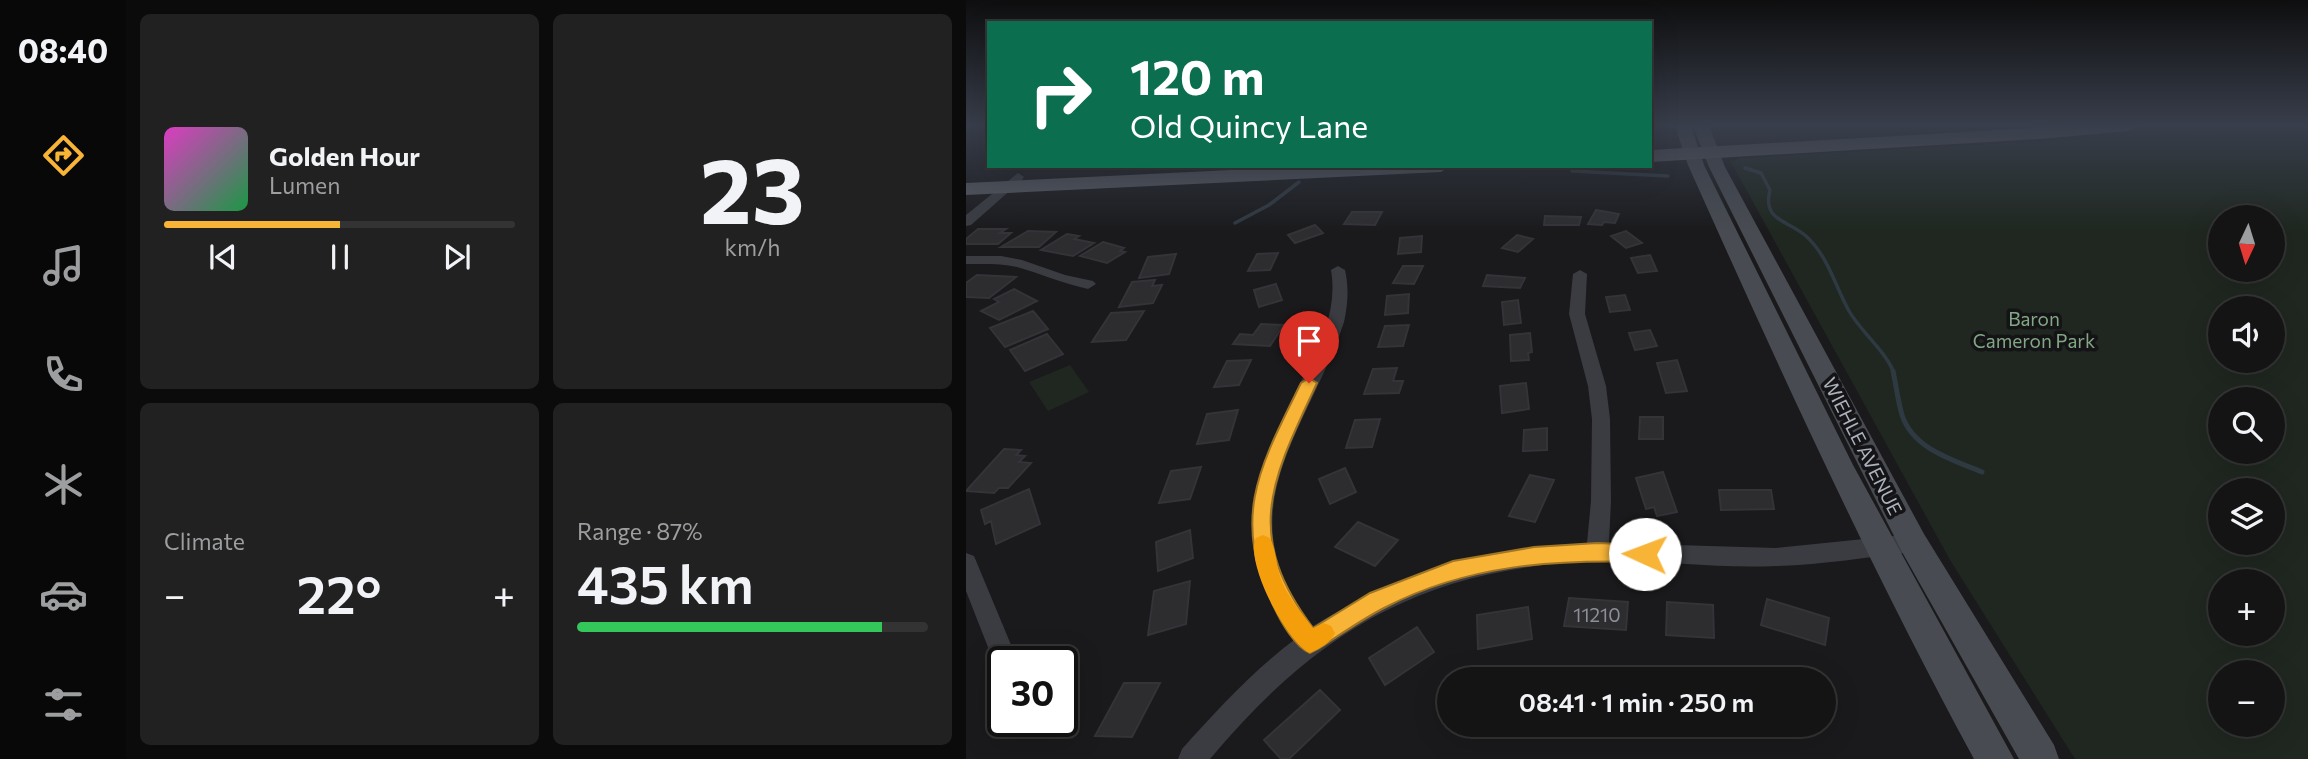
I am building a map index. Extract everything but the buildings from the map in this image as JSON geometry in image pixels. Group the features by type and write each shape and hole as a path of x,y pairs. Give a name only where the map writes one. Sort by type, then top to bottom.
{"main road":[{"name":"WIEHLE AVENUE","path":"1706,161 1878,547 1932,651 1995,759"},
{"name":"WIEHLE AVENUE","path":"1708,161 1913,543 2039,759"},
{"path":"966,189 1011,183 1210,168"},
{"path":"966,178 1011,183 1390,168"}],"street":[{"path":"966,222 1011,183"},
{"path":"966,260 1000,260 1022,264 1061,279 1088,284"},
{"path":"1310,642 1284,607 1271,579 1261,524 1264,496 1273,459 1331,336 1340,306 1341,281 1338,270"},
{"path":"1580,274 1577,314 1597,386 1601,419 1601,501 1597,552"},
{"path":"1192,759 1250,693 1310,642 1378,600 1453,570 1490,561 1534,555 1597,552 1776,557 1913,543"},
{"path":"966,563 1000,646"}],"green space":[{"name":"Baron Cameron Park","path":"2308,161 2308,759 2075,759 1950,560 1731,162"},
{"path":"1070,365 1089,392 1048,411 1029,382"}],"waterway":[{"path":"1745,168 1761,173 1770,190 1769,200 1773,214 1814,244 1849,311 1893,371"},
{"path":"1572,171 1668,176"},
{"path":"1235,223 1269,205 1299,182"},
{"path":"1893,371 1902,415 1915,437 1935,452 1982,472"}],"slow traffic":[{"path":"1263,544 1271,579 1284,607 1310,642 1324,633"}],"route":[{"path":"1309,383 1273,459 1264,496 1261,524 1271,579 1284,607 1310,642 1378,600 1453,570 1490,561 1534,555 1597,552 1645,554"}]}
